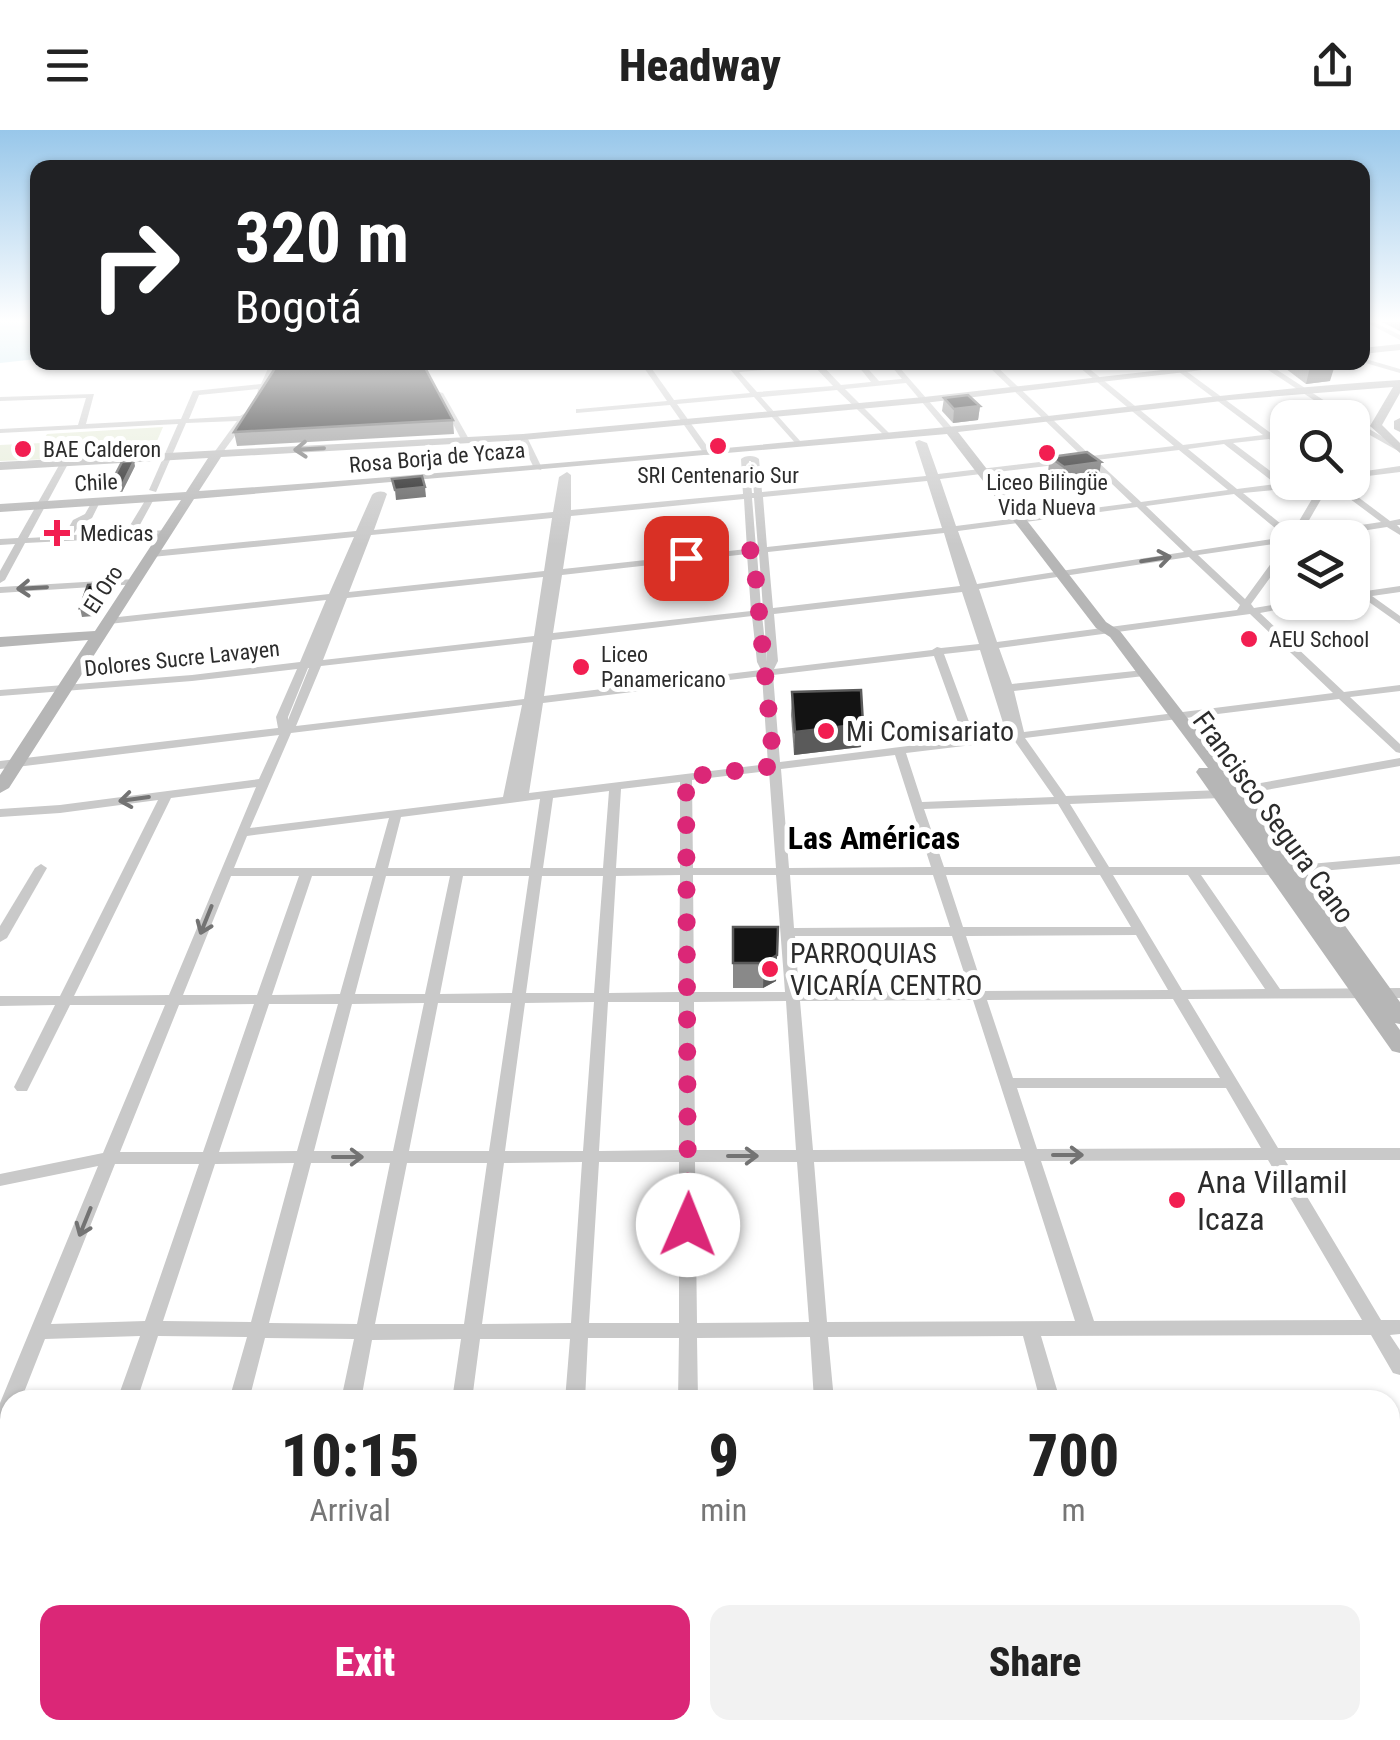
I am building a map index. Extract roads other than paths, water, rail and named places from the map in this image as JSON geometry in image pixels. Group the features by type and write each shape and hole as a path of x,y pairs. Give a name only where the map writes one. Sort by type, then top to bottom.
{"main road":[{"path":"0,466 523,437 969,395"},
{"name":"Rosa Borja de Ycaza","path":"194,494 296,490 888,436 1254,395"},
{"path":"1394,395 1376,426 1400,450"},
{"name":"Francisco Segura Cano","path":"950,430 1059,573 1110,630 1138,674 1400,1017"},
{"name":"El Oro","path":"0,788 8,765 65,688 217,454"},
{"name":"Chile","path":"0,508 152,494 194,494"},
{"path":"0,642 100,635"},
{"name":"Francisco Segura Cano","path":"1383,993 1400,1046"}],"street":[{"path":"130,534 195,395"},
{"name":"El Oro","path":"217,454 258,395"},
{"path":"440,395 466,441"},
{"path":"666,395 708,452"},
{"path":"578,410 752,395"},
{"path":"754,395 798,444"},
{"path":"848,395 888,436"},
{"name":"Francisco Segura Cano","path":"920,395 950,430"},
{"path":"1022,395 1244,611 1400,750"},
{"path":"1117,395 1270,520"},
{"path":"1214,395 1270,435"},
{"path":"0,400 92,398 81,426"},
{"path":"0,431 244,418"},
{"path":"1370,432 1400,450"},
{"path":"151,557 933,478 1270,436"},
{"path":"523,437 538,468"},
{"path":"1226,442 1270,475"},
{"path":"0,580 65,462"},
{"path":"1370,473 1400,469"},
{"path":"933,478 970,585 1010,726 1062,800 1380,1327 1400,1367"},
{"path":"111,618 1019,520 1270,488"},
{"path":"752,496 761,608 773,661 767,674 823,1390"},
{"path":"1355,500 1400,532"},
{"path":"68,537 76,522 89,516 96,502"},
{"path":"515,799 563,515"},
{"name":"Dolores Sucre Lavayen","path":"1370,527 1400,522"},
{"path":"0,542 167,532"},
{"path":"15,1390 242,833 284,734 296,718 312,661 364,535"},
{"name":"Dolores Sucre Lavayen","path":"0,693 192,675 970,585 1270,541"},
{"path":"1244,611 1270,573"},
{"path":"0,590 135,582"},
{"path":"1370,593 1400,589"},
{"path":"1370,602 1400,621"},
{"path":"8,765 284,734 298,736 396,719 988,647 1270,608"},
{"path":"988,647 1008,688 1019,735"},
{"path":"938,653 970,742"},
{"path":"1008,688 1138,674"},
{"path":"242,833 1400,688"},
{"path":"899,750 1087,1329"},
{"path":"917,806 1229,793 1400,762"},
{"path":"686,777 688,1390"},
{"path":"0,813 265,782"},
{"path":"576,1390 615,786"},
{"path":"22,1087 167,794"},
{"path":"463,1390 546,795"},
{"path":"243,1390 396,814"},
{"path":"226,872 939,874 1285,870 1400,860"},
{"path":"0,938 41,868"},
{"path":"1192,871 1275,993"},
{"path":"353,1390 457,872"},
{"path":"130,1390 306,873"},
{"path":"788,932 1139,931"},
{"path":"0,1001 1383,993"},
{"path":"1007,1082 1232,1083"},
{"path":"0,1180 110,1158 1400,1154"},
{"path":"40,1332 151,1328 364,1332 1400,1327"},
{"path":"1030,1328 1047,1390"}],"place":[{"name":"SRI Centenario Sur","path":"718,446"},
{"name":"BAE Calderon","path":"23,449"},
{"name":"Liceo Bilingüe Vida Nueva","path":"1047,453"},
{"name":"Medicas","path":"57,533"},
{"name":"AEU School","path":"1249,639"},
{"name":"Liceo Panamericano","path":"581,667"},
{"name":"Mi Comisariato","path":"826,731"},
{"name":"PARROQUIAS VICARÍA CENTRO","path":"770,969"},
{"name":"Ana Villamil Icaza","path":"1177,1200"}],"district":[{"name":"Las Américas","path":"874,838"}]}
